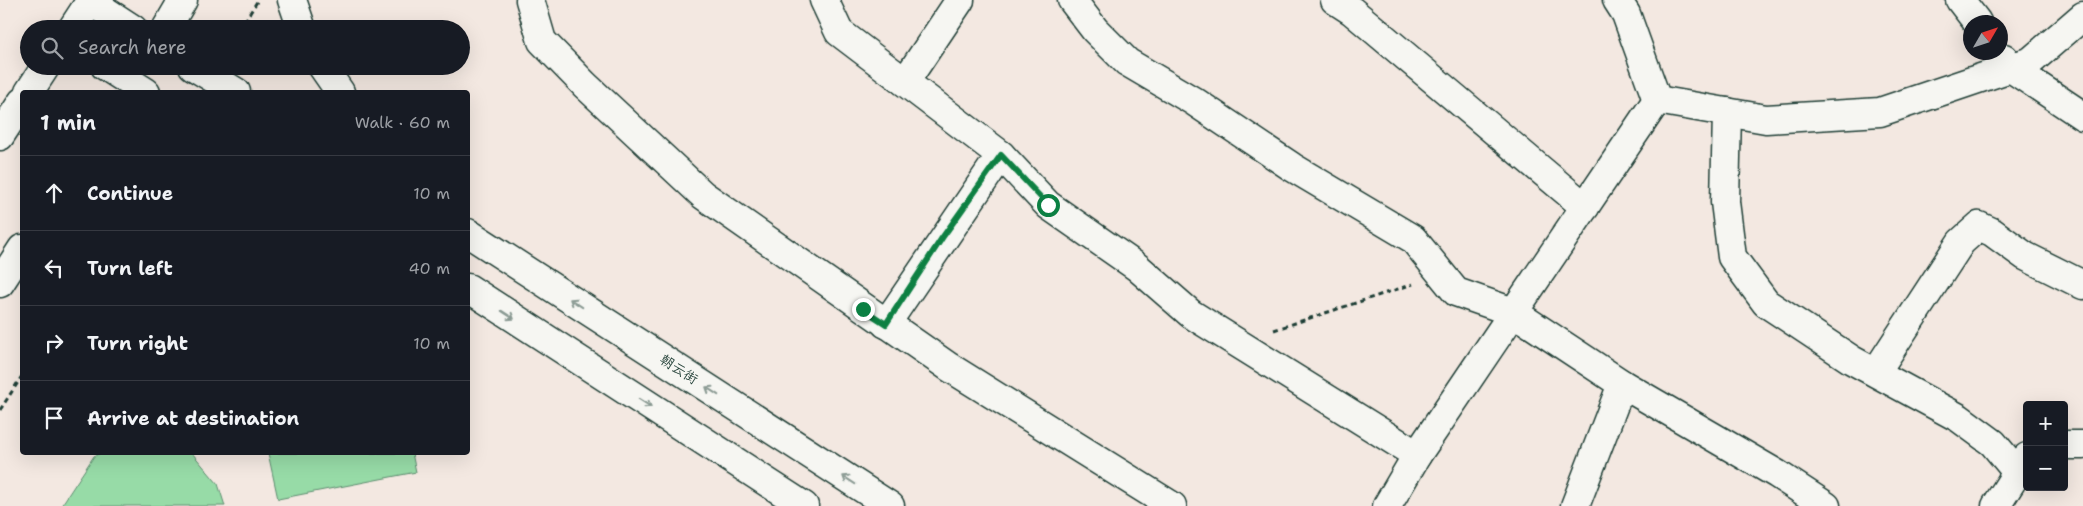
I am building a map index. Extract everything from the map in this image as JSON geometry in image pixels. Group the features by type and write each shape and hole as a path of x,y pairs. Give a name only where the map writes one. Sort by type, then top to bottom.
{"street":[{"path":"171,20 183,0"},
{"path":"292,0 299,20"},
{"path":"530,0 542,41 584,85 703,195 949,367 1172,506"},
{"path":"824,0 839,32 1001,155 1048,205 1137,267 1191,314 1417,455"},
{"path":"905,82 960,0"},
{"path":"1072,0 1095,30 1127,62 1195,102 1292,167 1413,239 1456,292 1513,312 1622,384 1777,474 1826,506"},
{"path":"1617,0 1626,14 1657,100"},
{"path":"1960,0 1972,15"},
{"path":"78,20 91,1 120,20"},
{"path":"1349,4 1585,207"},
{"path":"1657,100 1766,119 1880,112 2005,60 2030,61 2083,16"},
{"path":"2005,60 2083,116"},
{"path":"30,90 40,75"},
{"path":"121,75 137,84"},
{"path":"208,75 233,90"},
{"path":"328,75 339,90"},
{"path":"1387,506 1417,455 1657,100"},
{"path":"0,136 20,105"},
{"path":"1727,112 1725,202 1732,257 1766,303 1852,360 1959,418 2022,464 1996,506"},
{"path":"886,324 942,238 1001,155"},
{"path":"1876,372 1962,242 1979,226 1992,232 2025,256 2083,285"},
{"name":"朝云街","path":"470,234 890,506"},
{"path":"0,284 20,252"},
{"path":"0,284 20,264"},
{"path":"470,289 804,506"},
{"path":"1575,506 1622,384"},
{"path":"2068,445 2083,445"}],"path":[{"path":"246,20 258,0"},
{"path":"1237,342 1442,274"},
{"path":"0,410 20,379"}],"green space":[{"path":"194,455 218,484 225,506 61,506 94,456"},
{"path":"268,455 412,455 416,472 278,499"}],"route":[{"path":"863,309 886,324 942,238 1001,155 1048,205"}]}
